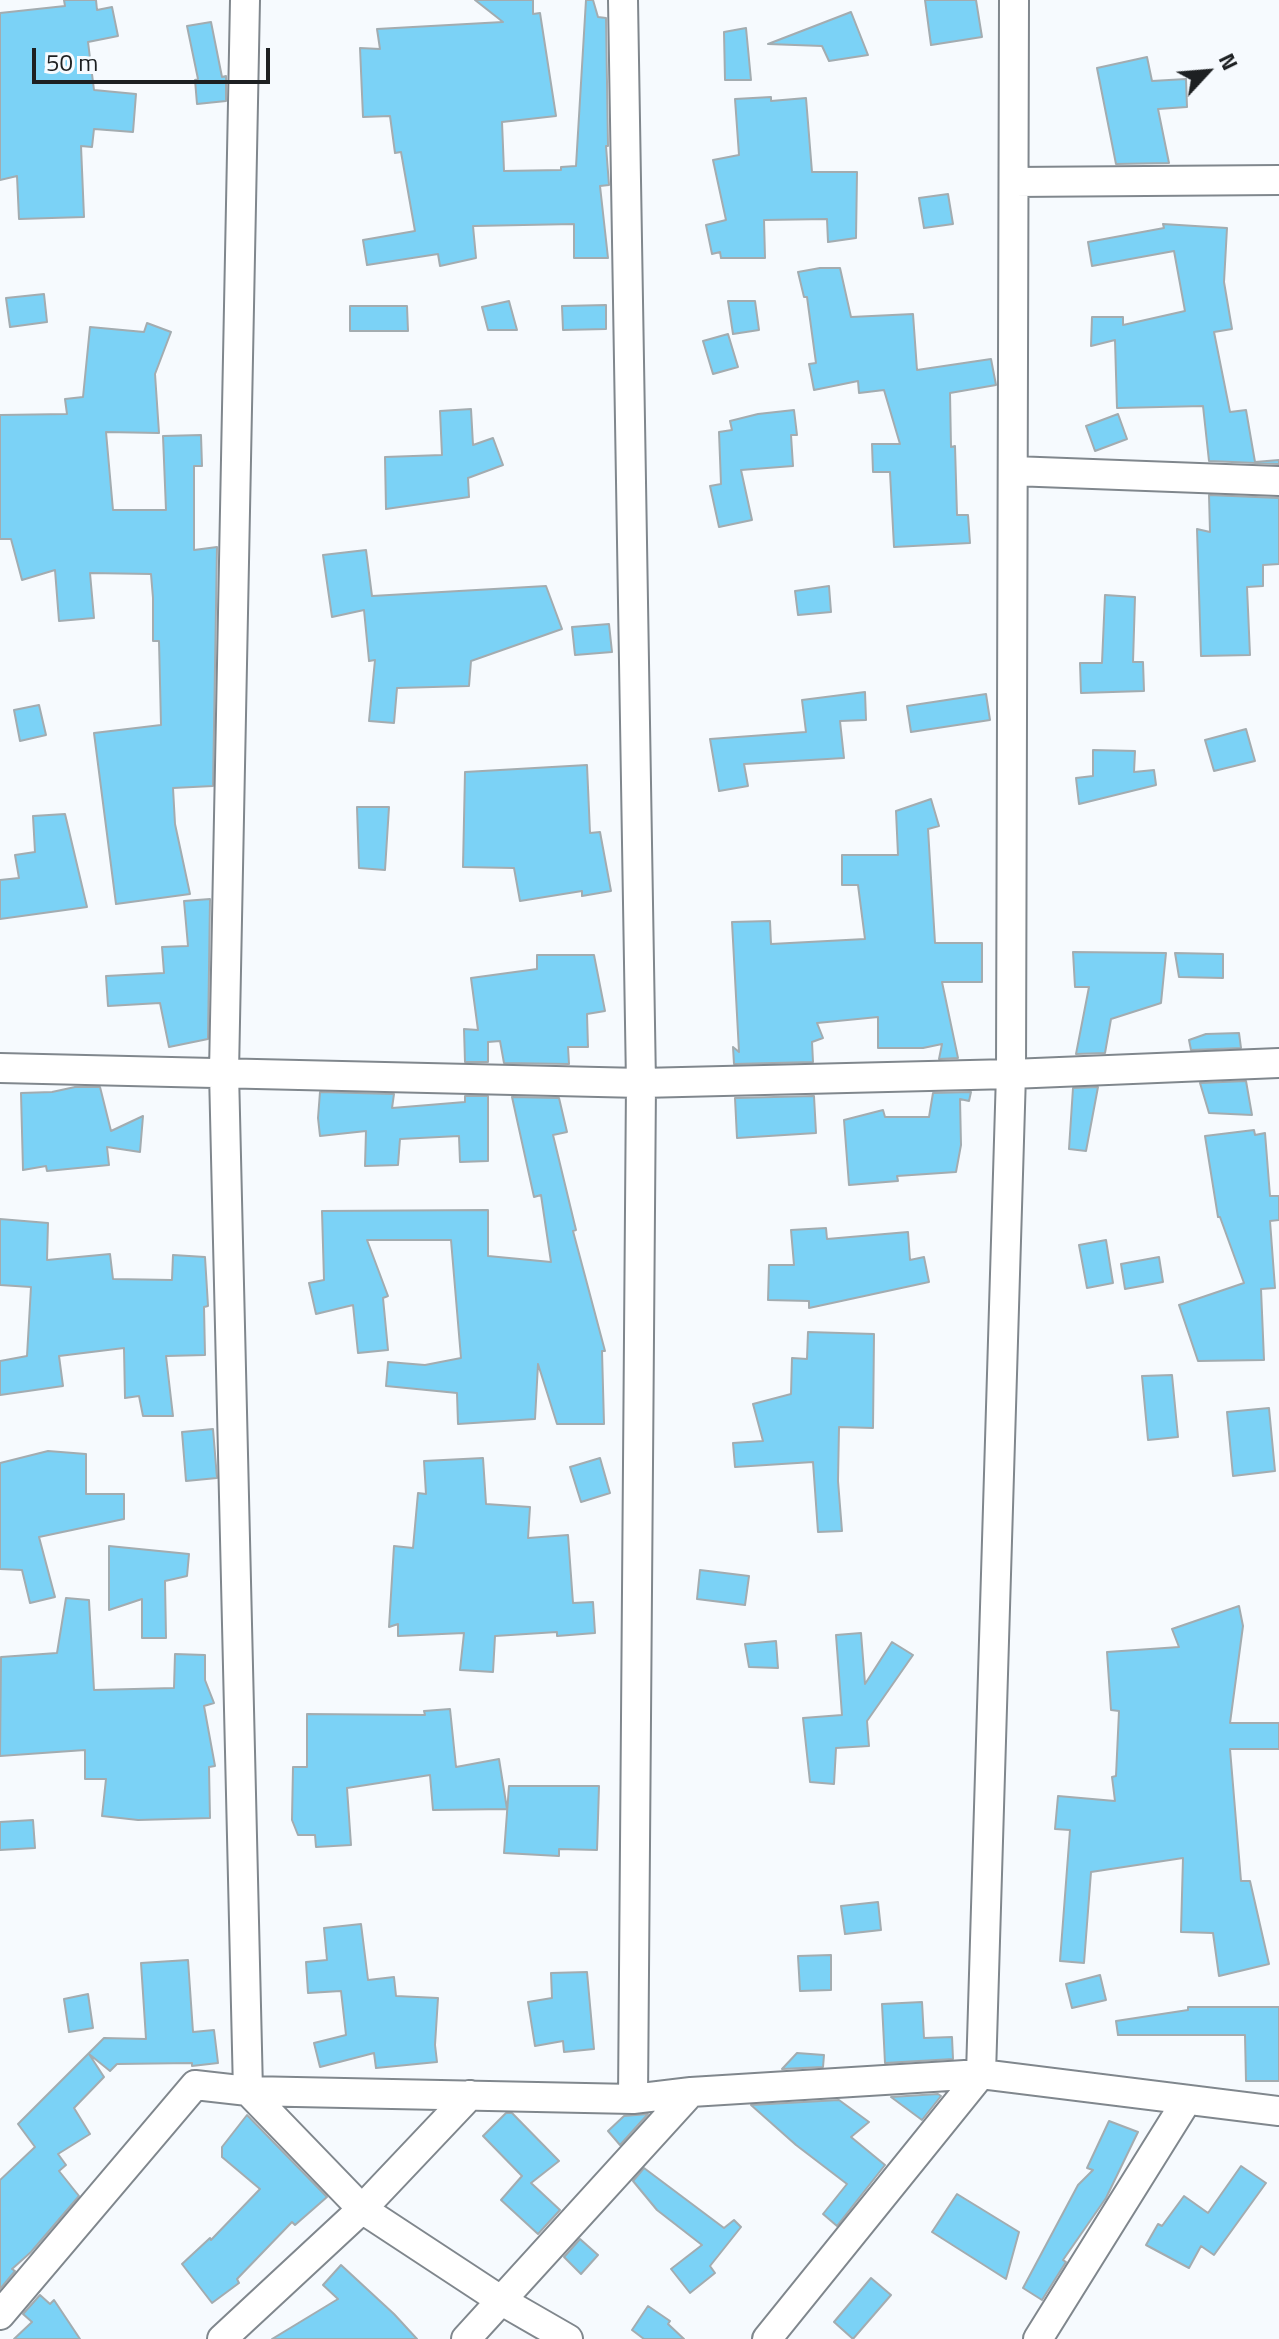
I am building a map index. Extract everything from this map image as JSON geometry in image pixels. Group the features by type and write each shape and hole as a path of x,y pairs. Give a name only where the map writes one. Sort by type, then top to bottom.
{"street":[{"path":"245,0 224,1072 248,2091 362,2209 502,2301 568,2339"},
{"path":"623,0 641,1083 633,2099"},
{"path":"767,2339 981,2074 1011,1074 1014,0"},
{"path":"1014,182 1279,180"},
{"path":"1013,471 1279,481"},
{"path":"0,1068 641,1083 1011,1074 1279,1063"},
{"path":"0,2315 195,2085 248,2091 633,2099 691,2092 981,2074 1279,2111"},
{"path":"466,2339 691,2092"},
{"path":"222,2339 362,2209 470,2095"},
{"path":"1038,2339 1187,2100"}],"building":[{"path":"64,0 96,0 97,10 112,7 118,36 88,42 94,90 136,94 133,132 94,129 92,147 81,146 84,217 19,219 17,176 0,180 0,13 65,6"},
{"path":"475,0 533,0 533,14 540,13 556,116 502,122 504,171 561,170 561,167 576,166 586,0 593,0 598,17 606,18 609,185 600,186 608,258 574,258 574,224 473,226 476,258 440,266 438,254 367,265 363,240 415,231 401,152 395,153 390,116 363,117 360,48 380,49 377,29 503,22"},
{"path":"925,0 976,0 982,37 931,45"},
{"path":"851,12 868,55 829,61 822,46 768,44"},
{"path":"211,22 222,77 226,76 226,101 197,104 195,80 198,79 187,26"},
{"path":"746,28 751,80 725,80 724,32"},
{"path":"1147,57 1152,81 1186,79 1187,107 1158,109 1169,163 1116,164 1097,68"},
{"path":"771,97 771,101 806,98 812,172 857,172 856,238 828,242 827,219 764,220 765,258 721,258 720,252 712,254 706,225 726,220 713,160 739,155 735,99"},
{"path":"948,194 953,224 924,228 919,198"},
{"path":"1163,224 1227,228 1224,282 1232,329 1214,332 1230,412 1246,410 1255,462 1279,460 1279,464 1209,461 1203,406 1117,408 1115,340 1091,346 1092,317 1123,317 1123,325 1185,311 1174,251 1092,266 1088,242 1164,228"},
{"path":"840,268 851,317 913,314 917,370 991,359 996,385 950,393 957,515 968,515 970,543 894,547 890,472 873,472 872,444 900,444 884,390 859,393 858,381 814,390 809,364 816,363 807,297 804,297 798,272"},
{"path":"44,294 47,322 10,327 6,298"},
{"path":"509,301 517,330 488,330 482,307"},
{"path":"728,301 755,301 759,330 733,334"},
{"path":"606,305 606,329 563,330 562,306"},
{"path":"350,306 407,306 408,331 350,331"},
{"path":"147,323 171,332 155,374 159,433 106,432 113,510 166,510 163,436 201,435 202,466 194,466 194,550 217,547 213,786 173,788 175,824 190,894 116,904 94,733 161,725 159,641 153,641 151,574 90,573 94,618 59,621 55,570 22,580 11,539 0,539 0,415 67,414 65,399 83,397 90,327 144,332"},
{"path":"728,334 738,367 713,374 703,341"},
{"path":"471,409 473,445 493,438 503,465 468,478 469,497 386,509 385,457 442,455 440,411"},
{"path":"794,410 797,435 791,435 793,466 741,470 752,520 719,527 710,486 721,484 719,432 732,430 730,421"},
{"path":"1118,414 1127,439 1095,451 1086,426"},
{"path":"1209,495 1279,498 1279,564 1263,565 1263,586 1247,587 1250,655 1201,656 1197,529 1210,532"},
{"path":"366,550 372,596 546,586 562,629 471,661 469,686 397,688 394,723 369,721 375,660 369,661 364,610 332,617 323,555"},
{"path":"829,586 831,612 798,615 795,591"},
{"path":"1105,595 1135,597 1133,662 1143,662 1144,691 1081,693 1080,663 1102,663"},
{"path":"609,624 612,652 575,655 572,627"},
{"path":"865,692 866,720 840,721 844,758 744,764 748,786 719,791 710,739 806,732 802,700"},
{"path":"986,694 990,720 911,732 907,706"},
{"path":"39,705 46,735 20,741 14,710"},
{"path":"1246,729 1255,761 1214,771 1205,740"},
{"path":"1093,750 1135,751 1134,772 1154,770 1156,785 1079,804 1076,778 1093,776"},
{"path":"587,765 590,833 600,832 611,891 582,896 582,891 520,901 514,868 463,867 465,772"},
{"path":"931,799 939,826 928,829 935,943 982,943 982,982 942,982 958,1058 939,1059 942,1044 923,1048 878,1048 878,1017 817,1023 823,1038 812,1042 813,1062 734,1064 733,1047 739,1052 732,922 770,921 771,944 865,939 858,885 842,885 842,855 898,855 896,811"},
{"path":"357,807 389,807 385,870 359,868"},
{"path":"65,814 87,907 0,919 0,880 19,878 15,855 35,852 33,816"},
{"path":"210,899 208,1039 169,1047 160,1003 108,1006 106,976 164,973 162,947 188,946 184,901"},
{"path":"1073,952 1166,953 1161,1003 1111,1019 1105,1053 1076,1054 1089,987 1075,987"},
{"path":"1175,953 1223,954 1223,978 1179,977"},
{"path":"537,955 594,955 605,1011 587,1014 588,1047 568,1047 569,1064 504,1063 500,1041 488,1042 488,1062 465,1062 464,1029 478,1030 471,978 537,969"},
{"path":"1239,1033 1241,1048 1191,1050 1189,1040 1206,1034"},
{"path":"1246,1081 1252,1115 1209,1113 1200,1083"},
{"path":"75,1087 100,1087 111,1131 143,1116 140,1152 107,1147 109,1165 47,1171 46,1166 23,1170 21,1093 52,1092"},
{"path":"1098,1087 1086,1151 1069,1149 1073,1088"},
{"path":"320,1092 394,1094 392,1108 465,1102 465,1096 488,1096 488,1161 460,1162 459,1136 400,1139 398,1165 365,1166 366,1131 320,1136"},
{"path":"971,1092 969,1101 960,1099 961,1145 956,1172 897,1176 898,1181 849,1185 844,1120 883,1110 885,1117 929,1117 933,1093"},
{"path":"814,1096 816,1133 737,1138 735,1098"},
{"path":"512,1097 559,1098 567,1132 553,1135 576,1230 573,1231 605,1351 602,1351 604,1424 557,1424 538,1364 535,1419 458,1424 457,1393 386,1386 388,1362 425,1365 461,1358 451,1240 367,1240 388,1296 383,1298 388,1350 358,1353 353,1305 316,1314 309,1283 324,1280 322,1211 488,1210 488,1256 551,1262 541,1195 534,1197"},
{"path":"1254,1130 1255,1135 1265,1133 1270,1196 1279,1196 1279,1220 1270,1221 1275,1288 1261,1289 1264,1360 1198,1361 1179,1305 1244,1283 1218,1217 1205,1136"},
{"path":"0,1219 48,1223 47,1260 110,1254 113,1279 172,1280 173,1255 205,1257 208,1306 204,1307 205,1355 166,1356 173,1416 143,1416 139,1396 125,1398 124,1348 59,1356 63,1386 0,1395 0,1361 27,1356 31,1287 0,1285"},
{"path":"826,1228 827,1239 908,1232 910,1260 924,1257 929,1282 809,1308 809,1301 768,1300 769,1265 794,1265 791,1230"},
{"path":"1106,1240 1113,1283 1087,1288 1079,1245"},
{"path":"1159,1257 1163,1282 1125,1289 1121,1264"},
{"path":"808,1332 874,1334 873,1428 839,1427 838,1481 842,1531 818,1532 813,1462 735,1467 733,1443 763,1441 753,1404 791,1394 792,1358 807,1359"},
{"path":"1172,1375 1178,1437 1148,1440 1142,1376"},
{"path":"1269,1408 1275,1471 1233,1476 1227,1412"},
{"path":"213,1429 217,1478 186,1481 182,1432"},
{"path":"48,1451 86,1454 86,1494 124,1494 124,1519 39,1537 55,1597 30,1603 22,1570 0,1569 0,1463"},
{"path":"483,1458 486,1504 530,1507 528,1538 568,1535 573,1603 593,1602 595,1633 495,1636 493,1672 460,1670 464,1633 398,1636 398,1624 389,1627 394,1546 413,1548 418,1493 426,1494 424,1461"},
{"path":"600,1458 610,1493 581,1502 570,1467"},
{"path":"109,1546 189,1554 187,1576 165,1581 166,1638 142,1638 142,1599 109,1610"},
{"path":"700,1570 749,1576 745,1605 697,1599"},
{"path":"66,1598 89,1600 94,1690 174,1688 175,1654 205,1655 205,1680 214,1703 204,1706 215,1766 209,1767 210,1818 138,1820 102,1816 106,1779 85,1779 85,1750 0,1756 1,1657 57,1653"},
{"path":"1239,1606 1243,1626 1230,1723 1279,1723 1279,1749 1230,1749 1241,1881 1250,1881 1269,1964 1219,1976 1213,1933 1181,1932 1183,1858 1091,1872 1084,1963 1060,1961 1070,1830 1055,1829 1058,1796 1115,1801 1112,1777 1116,1776 1119,1711 1111,1710 1107,1652 1179,1647 1172,1629"},
{"path":"861,1633 865,1684 892,1642 913,1655 867,1721 869,1746 836,1748 834,1784 810,1782 803,1718 842,1715 836,1635"},
{"path":"776,1641 778,1668 749,1667 745,1644"},
{"path":"450,1709 456,1767 499,1759 507,1809 433,1810 430,1775 347,1788 351,1845 316,1847 315,1835 298,1835 292,1820 293,1767 307,1767 307,1714 425,1715 424,1711"},
{"path":"509,1786 599,1786 597,1850 559,1849 559,1856 504,1853"},
{"path":"33,1820 35,1848 0,1850 0,1822"},
{"path":"878,1902 881,1930 845,1934 841,1906"},
{"path":"361,1924 368,1980 394,1977 396,1996 438,1998 437,2062 376,2068 374,2053 320,2067 314,2043 346,2035 341,1991 308,1993 306,1962 327,1960 324,1928"},
{"path":"831,1955 831,1990 800,1991 798,1956"},
{"path":"188,1960 193,2032 214,2030 218,2063 192,2066 192,2063 117,2064 110,2071 89,2054 104,2077 74,2108 90,2134 58,2154 66,2165 59,2171 79,2196 31,2252 12,2269 15,2271 0,2289 0,2180 35,2147 18,2124 104,2038 146,2039 141,1963"},
{"path":"587,1972 594,2049 564,2052 563,2041 535,2046 528,2002 552,1998 551,1973"},
{"path":"1100,1975 1106,2000 1072,2008 1066,1984"},
{"path":"88,1994 93,2028 69,2032 64,1999"},
{"path":"922,2002 924,2038 952,2037 953,2059 885,2063 882,2004"},
{"path":"1188,2007 1279,2007 1279,2081 1246,2081 1245,2035 1118,2035 1116,2021 1188,2010"},
{"path":"797,2053 824,2055 823,2067 782,2069"},
{"path":"941,2096 922,2120 891,2097"},
{"path":"839,2100 869,2122 851,2137 885,2165 837,2226 823,2214 847,2184 751,2105"},
{"path":"506,2113 512,2113 559,2161 531,2183 560,2210 538,2234 501,2200 522,2176 483,2136"},
{"path":"648,2114 620,2145 608,2131 624,2116"},
{"path":"247,2115 327,2197 295,2225 292,2222 237,2279 239,2283 212,2303 182,2264 211,2240 260,2189 222,2157 222,2147"},
{"path":"1109,2121 1138,2132 1106,2198 1063,2260 1066,2262 1042,2300 1023,2288 1078,2185 1093,2170 1087,2168"},
{"path":"1241,2166 1266,2183 1214,2255 1201,2246 1189,2268 1146,2245 1158,2224 1162,2226 1184,2196 1208,2213"},
{"path":"644,2168 724,2228 734,2220 741,2227 710,2266 715,2273 690,2293 671,2269 702,2245 657,2210 633,2181"},
{"path":"957,2194 1019,2232 1006,2279 932,2232"},
{"path":"580,2239 598,2255 581,2274 564,2257"},
{"path":"341,2265 417,2339 272,2339 338,2299 323,2285"},
{"path":"871,2278 891,2295 853,2339 834,2322"},
{"path":"40,2295 50,2304 54,2300 80,2339 14,2339 32,2322 23,2314"},
{"path":"648,2306 670,2321 668,2324 684,2339 644,2339 632,2330"}]}
